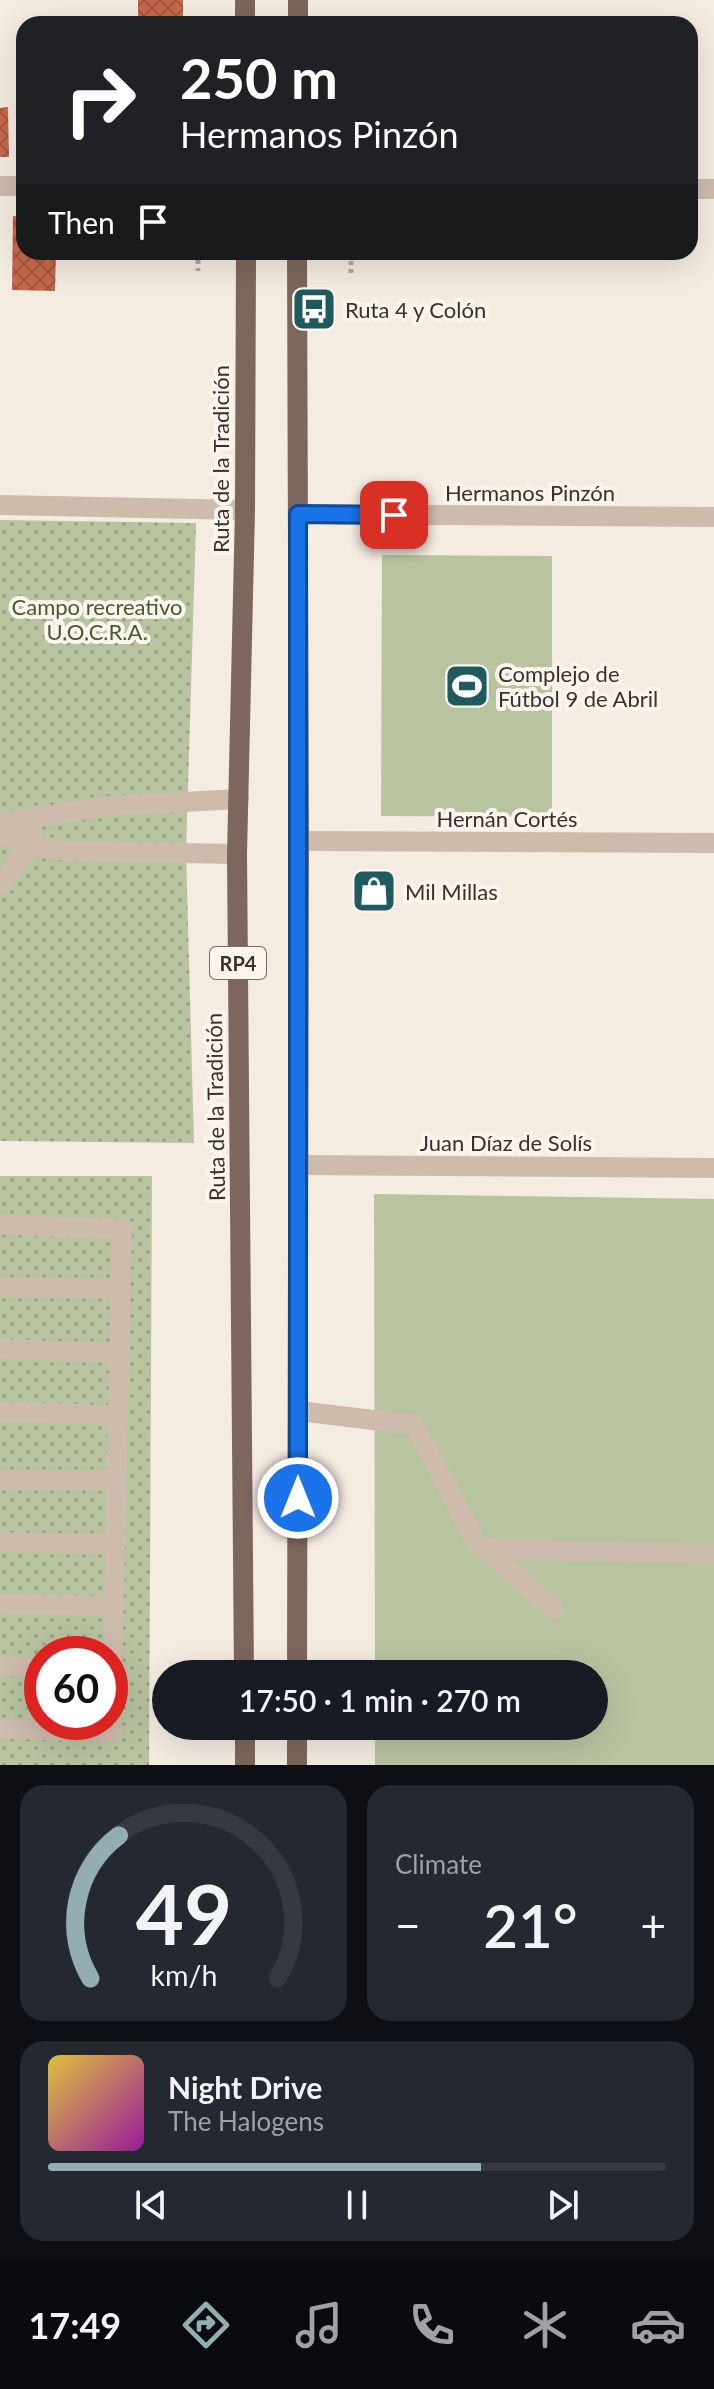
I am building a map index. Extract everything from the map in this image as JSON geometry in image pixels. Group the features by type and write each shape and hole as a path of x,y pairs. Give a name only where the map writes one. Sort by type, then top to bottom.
{"main road":[{"name":"Ruta de la Tradición","path":"244,1660 237,854 245,510 246,260"},
{"name":"RP4","path":"297,260 297,1660"},
{"path":"245,1740 245,1765"},
{"path":"297,1740 297,1765"}],"street":[{"path":"0,505 245,510"},
{"name":"Hermanos Pinzón","path":"298,514 714,517"},
{"path":"0,823 108,806 239,799"},
{"path":"0,885 31,845 34,817"},
{"path":"0,834 31,845 64,851 237,854"},
{"name":"Hernán Cortés","path":"299,841 714,843"},
{"name":"Juan Díaz de Solís","path":"298,1165 714,1168"},
{"path":"0,1225 122,1229 112,1636"},
{"path":"0,1287 121,1289"},
{"path":"0,1349 119,1353"},
{"path":"299,1411 414,1425 476,1542 554,1609"},
{"path":"0,1412 118,1415"},
{"path":"0,1480 116,1481"},
{"path":"0,1542 115,1544"},
{"path":"485,1549 714,1554"},
{"path":"0,1604 113,1606"},
{"path":"0,1666 24,1667"},
{"path":"0,1729 24,1730"}],"path":[{"path":"198,260 198,271"},
{"path":"351,260 351,273"}],"green space":[{"name":"Campo recreativo U.O.C.R.A.","path":"0,520 196,523 186,852 194,1143 0,1141"},
{"name":"Complejo de Fútbol 9 de Abril","path":"382,555 552,556 552,817 381,816"},
{"path":"0,1176 152,1176 149,1765 0,1765"},
{"path":"374,1194 714,1199 714,1765 375,1765 375,1740 608,1740 608,1660 375,1660"}],"building":[{"path":"138,0 183,0 183,16 138,16"},
{"path":"8,107 9,157 0,157 0,108"},
{"path":"13,216 16,216 16,260 56,260 55,291 12,290"}],"place":[{"name":"Ruta 4 y Colón","path":"314,309"},
{"name":"Complejo de Fútbol 9 de Abril","path":"467,686"},
{"name":"Mil Millas","path":"374,891"}],"route":[{"path":"298,1498 298,514 394,515"}]}
